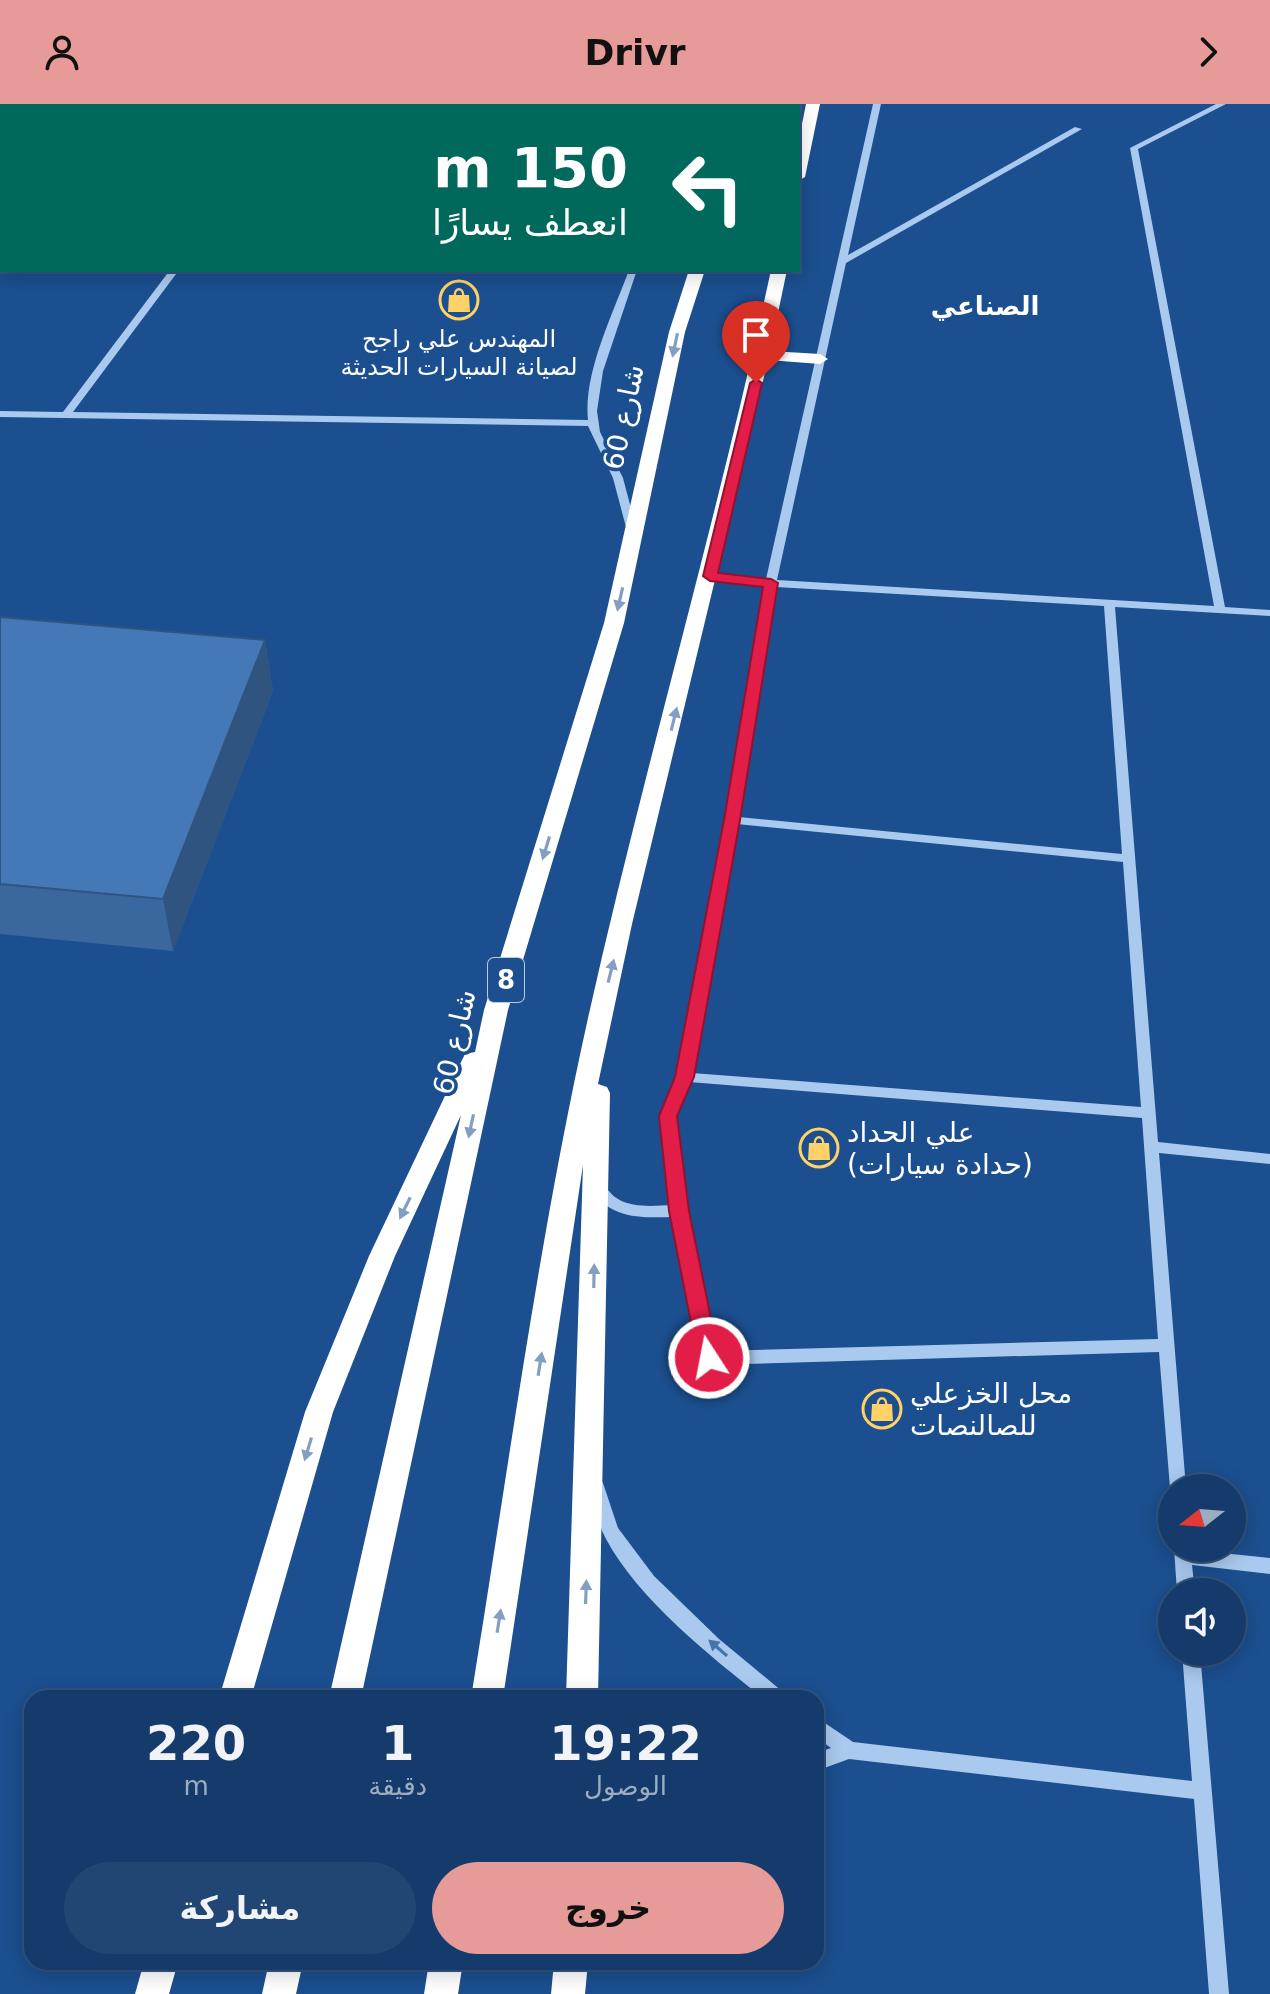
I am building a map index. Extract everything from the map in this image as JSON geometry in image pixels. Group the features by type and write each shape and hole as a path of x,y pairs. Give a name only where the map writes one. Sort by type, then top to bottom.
{"highway":[{"path":"800,167 813,104"},
{"name":"شارع 60","path":"347,1690 496,1010 614,623 677,332 696,272"},
{"path":"488,1690 557,1252 599,1019 710,576 779,272"},
{"path":"762,355 820,359"},
{"path":"237,1690 319,1412 382,1256 496,1010"},
{"path":"582,1690 599,1019"},
{"path":"152,1994 159,1970"},
{"path":"279,1994 284,1970"},
{"path":"441,1994 445,1970"},
{"path":"568,1994 570,1970"}],"street":[{"path":"877,104 771,583 732,820 684,1077 668,1116 679,1211 709,1358 1167,1345"},
{"path":"1220,610 1134,148 1222,104"},
{"path":"843,261 1078,129"},
{"path":"66,415 173,272"},
{"path":"632,272 596,383 592,423 628,505 633,540"},
{"path":"0,414 592,423"},
{"path":"710,576 771,583 1270,613"},
{"path":"1109,603 1177,1474"},
{"path":"732,820 1129,859"},
{"path":"684,1077 1149,1113"},
{"path":"1151,1147 1270,1159"},
{"path":"596,1185 610,1204 646,1211 679,1211"},
{"path":"590,1469 615,1537 650,1581 708,1640 767,1690"},
{"path":"1245,1562 1270,1566"},
{"path":"1192,1666 1219,1994"},
{"path":"824,1732 849,1750"},
{"path":"824,1759 849,1750 1202,1791"}],"building":[{"path":"0,617 265,640 163,899 0,884"}],"place":[{"name":"المهندس علي راجح لصيانة السيارات الحديثة","path":"459,300"},
{"name":"علي الحداد (حدادة سيارات)","path":"819,1148"},
{"name":"محل الخزعلي للصالنصات","path":"882,1409"}],"district":[{"name":"الصناعي","path":"985,306"}],"route":[{"path":"709,1358 679,1211 668,1116 684,1077 732,820 771,583 710,576 756,383"}]}
